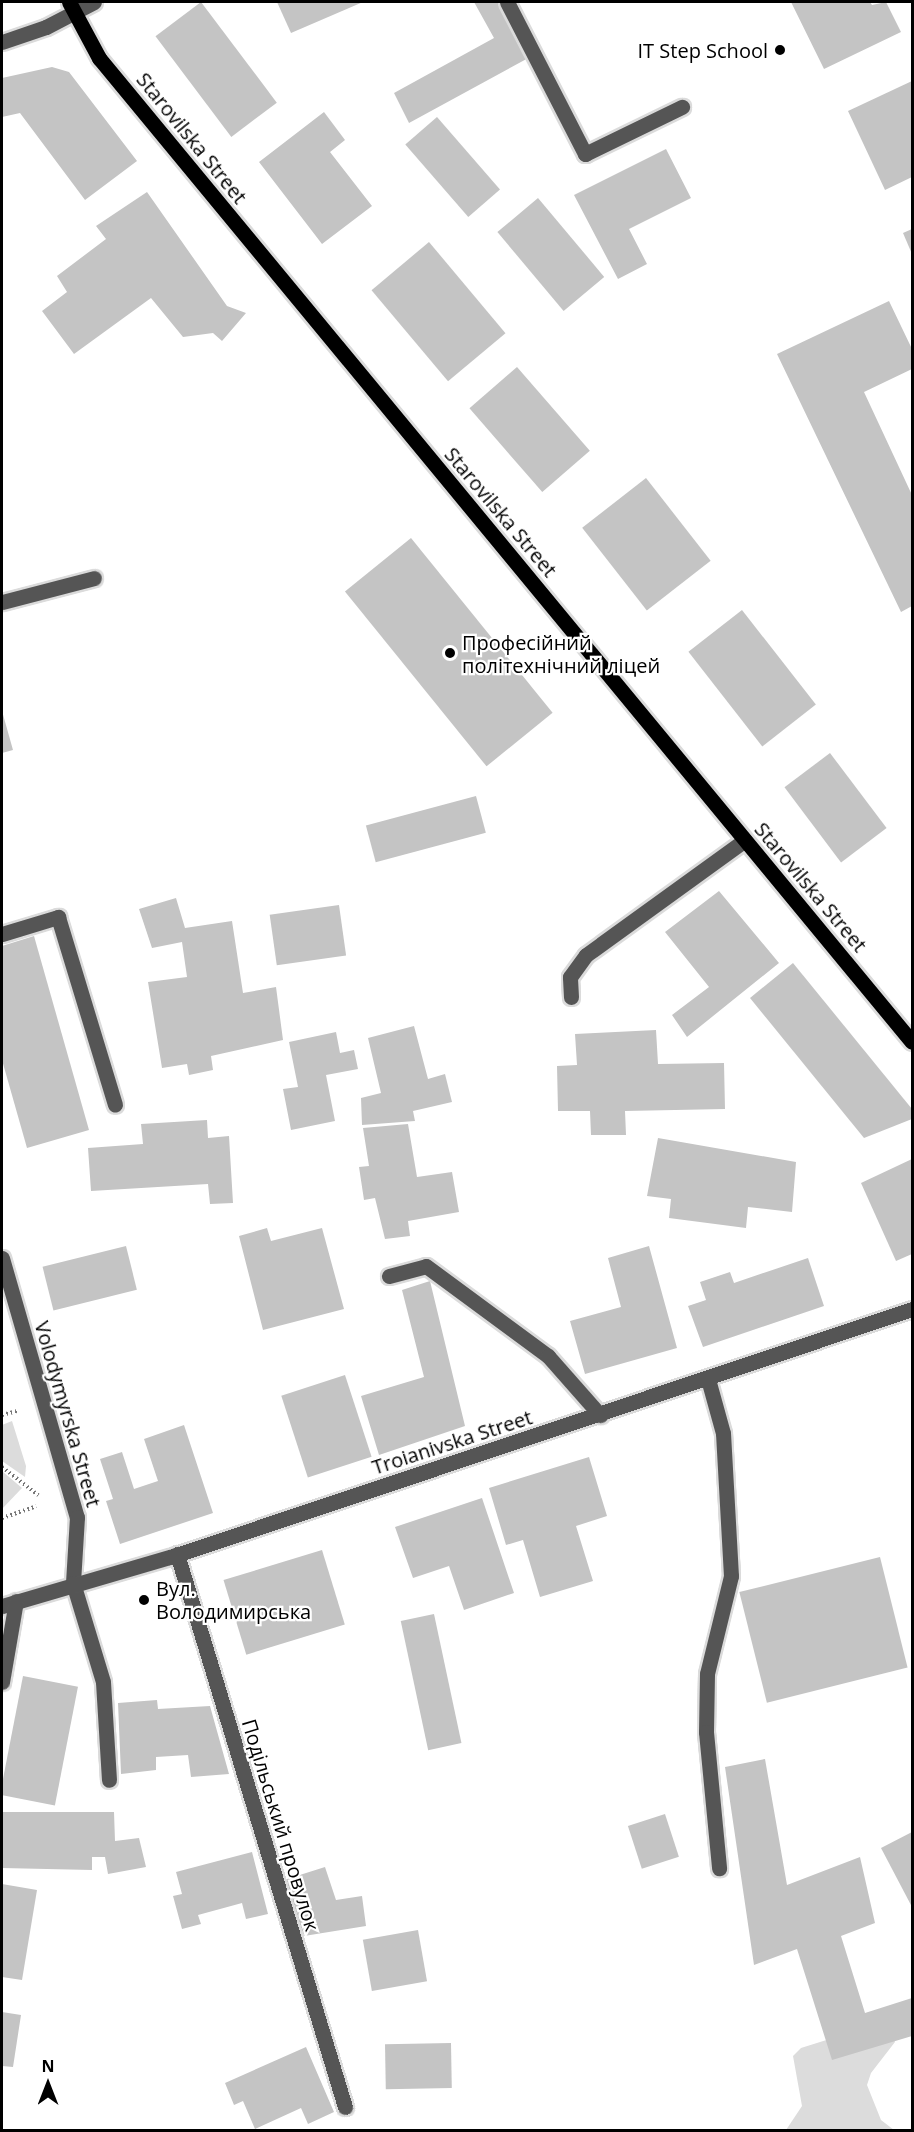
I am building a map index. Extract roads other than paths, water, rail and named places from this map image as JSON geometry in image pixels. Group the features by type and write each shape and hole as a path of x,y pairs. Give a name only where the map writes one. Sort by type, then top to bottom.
{"main road":[{"name":"Starovilska Street","path":"72,7 99,58 912,1042"}],"street":[{"path":"2,42 72,7 94,2"},
{"path":"507,2 585,154 682,107"},
{"path":"2,602 94,579"},
{"path":"571,998 570,977 586,955 745,840"},
{"path":"2,934 58,917 115,1105"},
{"name":"Volodymyrska Street","path":"2,1258 77,1517 73,1583"},
{"path":"389,1276 426,1266 548,1356 600,1415"},
{"name":"Troianivska Street","path":"9,1604 73,1583 177,1554 600,1415 912,1309"},
{"path":"708,1379 723,1433 731,1576 707,1674 706,1732 719,1868"},
{"name":"Подільський провулок","path":"177,1554 345,2107"},
{"path":"73,1583 104,1682 109,1780"},
{"path":"2,1682 9,1604"}],"place":[{"name":"IT Step School","path":"780,50"},
{"name":"Професійний політехнічний ліцей","path":"450,653"},
{"name":"Вул. Володимирська","path":"144,1600"}]}
